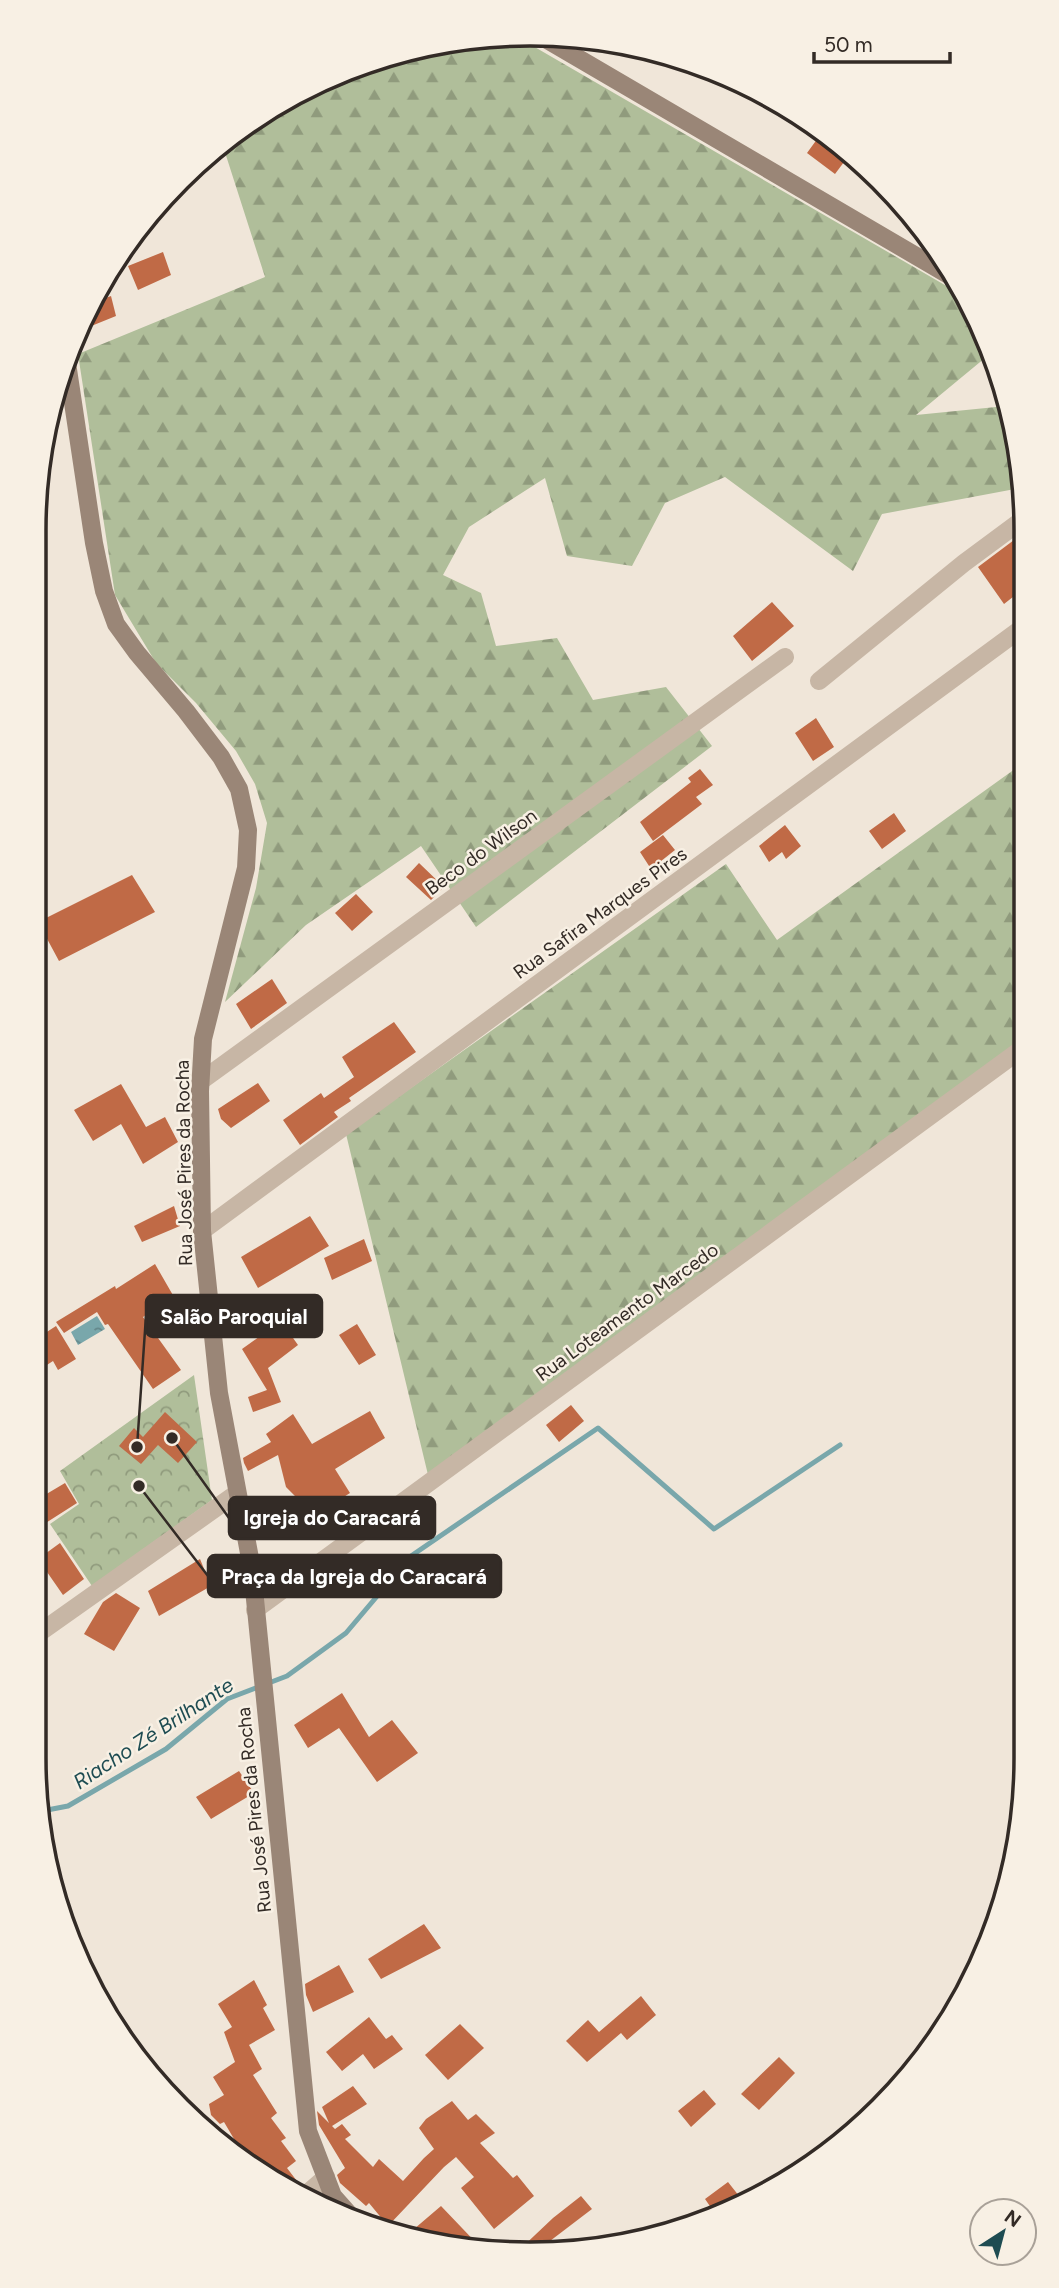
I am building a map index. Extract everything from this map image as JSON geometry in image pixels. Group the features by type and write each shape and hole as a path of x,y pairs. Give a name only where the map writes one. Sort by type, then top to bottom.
{"street":[{"path":"559,47 936,268"},
{"name":"Rua José Pires da Rocha","path":"69,379 94,543 104,591 116,624 221,757 239,789 248,830 246,868 203,1039 202,1231 219,1393 252,1569 308,2131 333,2196 340,2204"},
{"path":"819,681 1014,526"},
{"name":"Rua Safira Marques Pires","path":"202,1231 1014,634"},
{"name":"Beco do Wilson","path":"201,1081 785,657"},
{"name":"Rua Loteamento Marcedo","path":"256,1610 1014,1055"},
{"path":"46,1628 236,1493"},
{"path":"310,2190 326,2177"}],"green space":[{"path":"533,46 948,287 964,315 983,360 916,415 998,407 1011,490 882,514 853,571 725,477 665,503 632,566 567,556 545,478 469,527 443,575 481,593 496,646 557,638 593,700 666,687 712,746 476,927 421,846 306,925 225,1002 256,888 267,823 255,784 236,751 196,703 156,663 115,595 78,355 265,277 225,154 288,110 315,95 374,71 466,50"},
{"path":"1014,770 1014,1050 429,1479 346,1134 726,864 777,940"},
{"path":"194,1375 212,1500 92,1586 50,1524 79,1504 60,1471"}],"water":[{"path":"97,1316 105,1329 78,1345 71,1332"}],"building":[{"path":"816,140 844,162 835,174 807,153"},
{"path":"163,252 171,275 138,290 128,266"},
{"path":"111,296 116,316 90,327 95,315 104,299"},
{"path":"1014,540 1014,596 1004,604 978,567"},
{"path":"772,602 794,626 752,661 733,636"},
{"path":"816,718 834,747 813,761 795,733"},
{"path":"700,769 713,785 696,797 702,804 653,841 640,822 691,782 688,778"},
{"path":"894,813 906,831 882,849 869,831"},
{"path":"785,825 801,846 786,859 782,852 769,862 759,846"},
{"path":"663,835 675,850 651,869 640,852"},
{"path":"419,863 444,887 431,900 406,877"},
{"path":"132,875 155,912 59,961 46,937 46,918"},
{"path":"356,894 373,912 352,931 335,913"},
{"path":"272,979 287,1003 251,1029 236,1004"},
{"path":"394,1022 416,1052 349,1098 351,1101 334,1112 338,1117 300,1145 283,1120 321,1093 324,1098 354,1077 342,1057"},
{"path":"258,1083 270,1101 231,1128 221,1119 218,1109"},
{"path":"121,1084 146,1127 165,1117 178,1142 143,1164 121,1124 93,1141 74,1110"},
{"path":"174,1206 180,1226 142,1242 134,1226"},
{"path":"310,1216 329,1246 258,1288 241,1257"},
{"path":"364,1239 372,1261 332,1280 324,1258"},
{"path":"155,1264 174,1297 143,1317 181,1370 153,1389 97,1312 64,1333 56,1322"},
{"path":"281,1321 298,1345 268,1368 281,1402 253,1412 248,1397 267,1390 242,1349"},
{"path":"357,1324 376,1355 359,1365 339,1335"},
{"path":"56,1326 76,1359 58,1370 53,1361 46,1366 46,1333"},
{"path":"571,1405 584,1421 559,1442 546,1425"},
{"path":"370,1411 385,1438 335,1469 350,1493 306,1521 295,1502 299,1500 286,1487 278,1455 248,1471 244,1463 243,1458 271,1442 266,1434 293,1414 312,1444"},
{"path":"165,1412 197,1442 178,1463 158,1445 141,1464 119,1446 134,1428 143,1437"},
{"path":"65,1483 77,1503 46,1523 46,1494"},
{"path":"60,1543 84,1579 63,1595 46,1571 46,1553"},
{"path":"200,1559 211,1586 159,1616 148,1591"},
{"path":"116,1593 140,1608 114,1651 84,1634 103,1602"},
{"path":"342,1693 369,1737 392,1720 418,1753 377,1782 339,1728 308,1748 294,1725"},
{"path":"239,1771 254,1793 211,1819 196,1797"},
{"path":"424,1924 441,1948 381,1979 368,1959"},
{"path":"339,1965 354,1992 313,2012 305,1984"},
{"path":"254,1980 267,2005 263,2008 275,2030 249,2045 262,2069 253,2075 277,2113 271,2118 286,2138 281,2141 296,2161 287,2168 300,2185 236,2143 224,2122 220,2124 211,2115 209,2104 224,2095 213,2077 235,2062 224,2032 232,2027 218,2004"},
{"path":"641,1996 656,2015 627,2040 621,2033 587,2062 566,2041 588,2020 599,2032"},
{"path":"369,2017 386,2039 392,2035 403,2049 374,2069 363,2054 342,2071 326,2052"},
{"path":"460,2024 484,2048 448,2080 425,2055"},
{"path":"779,2057 795,2073 759,2110 741,2094"},
{"path":"353,2086 367,2104 332,2126 335,2129 342,2124 351,2135 345,2139 373,2167 379,2159 403,2181 434,2149 419,2128 426,2119 452,2101 468,2120 476,2114 495,2133 480,2143 513,2178 517,2175 534,2196 494,2229 461,2188 474,2177 456,2157 392,2222 383,2220 369,2203 366,2206 340,2183 337,2175 345,2168 319,2125 317,2111 329,2123 322,2107"},
{"path":"704,2090 716,2104 691,2127 678,2111"},
{"path":"728,2182 739,2195 711,2208 705,2199"},
{"path":"581,2196 592,2209 550,2241 528,2242"},
{"path":"441,2206 472,2239 435,2233 415,2228"}],"waterway":[{"name":"Riacho Zé Brilhante","path":"49,1810 68,1806 166,1749 227,1699 287,1676 346,1633 411,1556 598,1428 714,1529 840,1445"}],"place":[{"name":"Igreja do Caracará","path":"172,1438"},
{"name":"Salão Paroquial","path":"137,1447"},
{"name":"Praça da Igreja do Caracará","path":"139,1486"}]}
